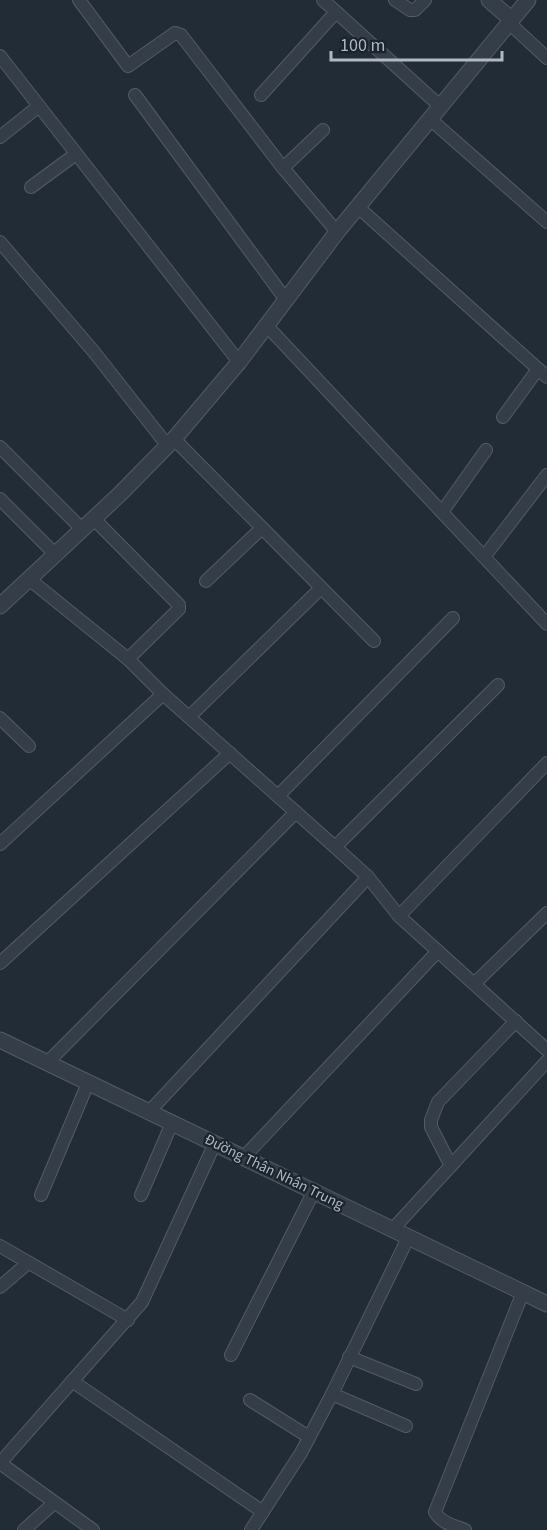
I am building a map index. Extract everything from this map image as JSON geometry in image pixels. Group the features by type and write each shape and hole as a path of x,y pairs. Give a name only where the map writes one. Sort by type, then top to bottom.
{"street":[{"path":"79,0 128,66 175,33 181,34 283,168 337,232"},
{"path":"323,0 441,106"},
{"path":"395,0 410,10 415,10 425,0"},
{"path":"489,0 547,58"},
{"path":"0,606 171,442 239,362 337,232 528,0"},
{"path":"261,95 336,12"},
{"path":"1,58 239,362"},
{"path":"135,95 286,300"},
{"path":"0,137 39,106"},
{"path":"430,119 547,222"},
{"path":"283,168 323,130"},
{"path":"31,187 76,154"},
{"path":"358,207 542,373 503,417"},
{"path":"0,243 171,442 262,528 374,641"},
{"path":"267,326 547,624"},
{"path":"0,447 82,529"},
{"path":"442,512 486,450"},
{"path":"484,557 547,475"},
{"path":"0,499 55,554"},
{"path":"93,518 179,605 179,609 128,659"},
{"path":"206,581 262,528"},
{"path":"29,579 128,659 163,694 368,877 399,916 547,1050"},
{"path":"189,717 321,588"},
{"path":"278,796 453,618"},
{"path":"335,847 498,685"},
{"path":"0,844 163,694"},
{"path":"0,718 28,746"},
{"path":"0,963 230,753"},
{"path":"399,916 547,763"},
{"path":"47,1063 296,812"},
{"path":"148,1113 368,877"},
{"path":"475,983 547,913"},
{"path":"244,1157 438,951"},
{"path":"451,1166 431,1127 433,1112 438,1102 516,1021"},
{"name":"Đường Thân Nhân Trung","path":"0,1040 408,1238 523,1292 545,1298"},
{"path":"392,1230 547,1061"},
{"path":"42,1195 88,1083"},
{"path":"141,1195 172,1123"},
{"path":"93,1530 0,1463 142,1302 214,1143"},
{"path":"231,1354 314,1191"},
{"path":"251,1530 309,1437 408,1238"},
{"path":"0,1246 128,1320"},
{"path":"0,1287 28,1263"},
{"path":"465,1530 438,1518 435,1512 523,1292"},
{"path":"349,1357 417,1384"},
{"path":"72,1381 263,1512"},
{"path":"332,1394 406,1426"},
{"path":"250,1400 309,1437"},
{"path":"24,1530 54,1503"}]}
